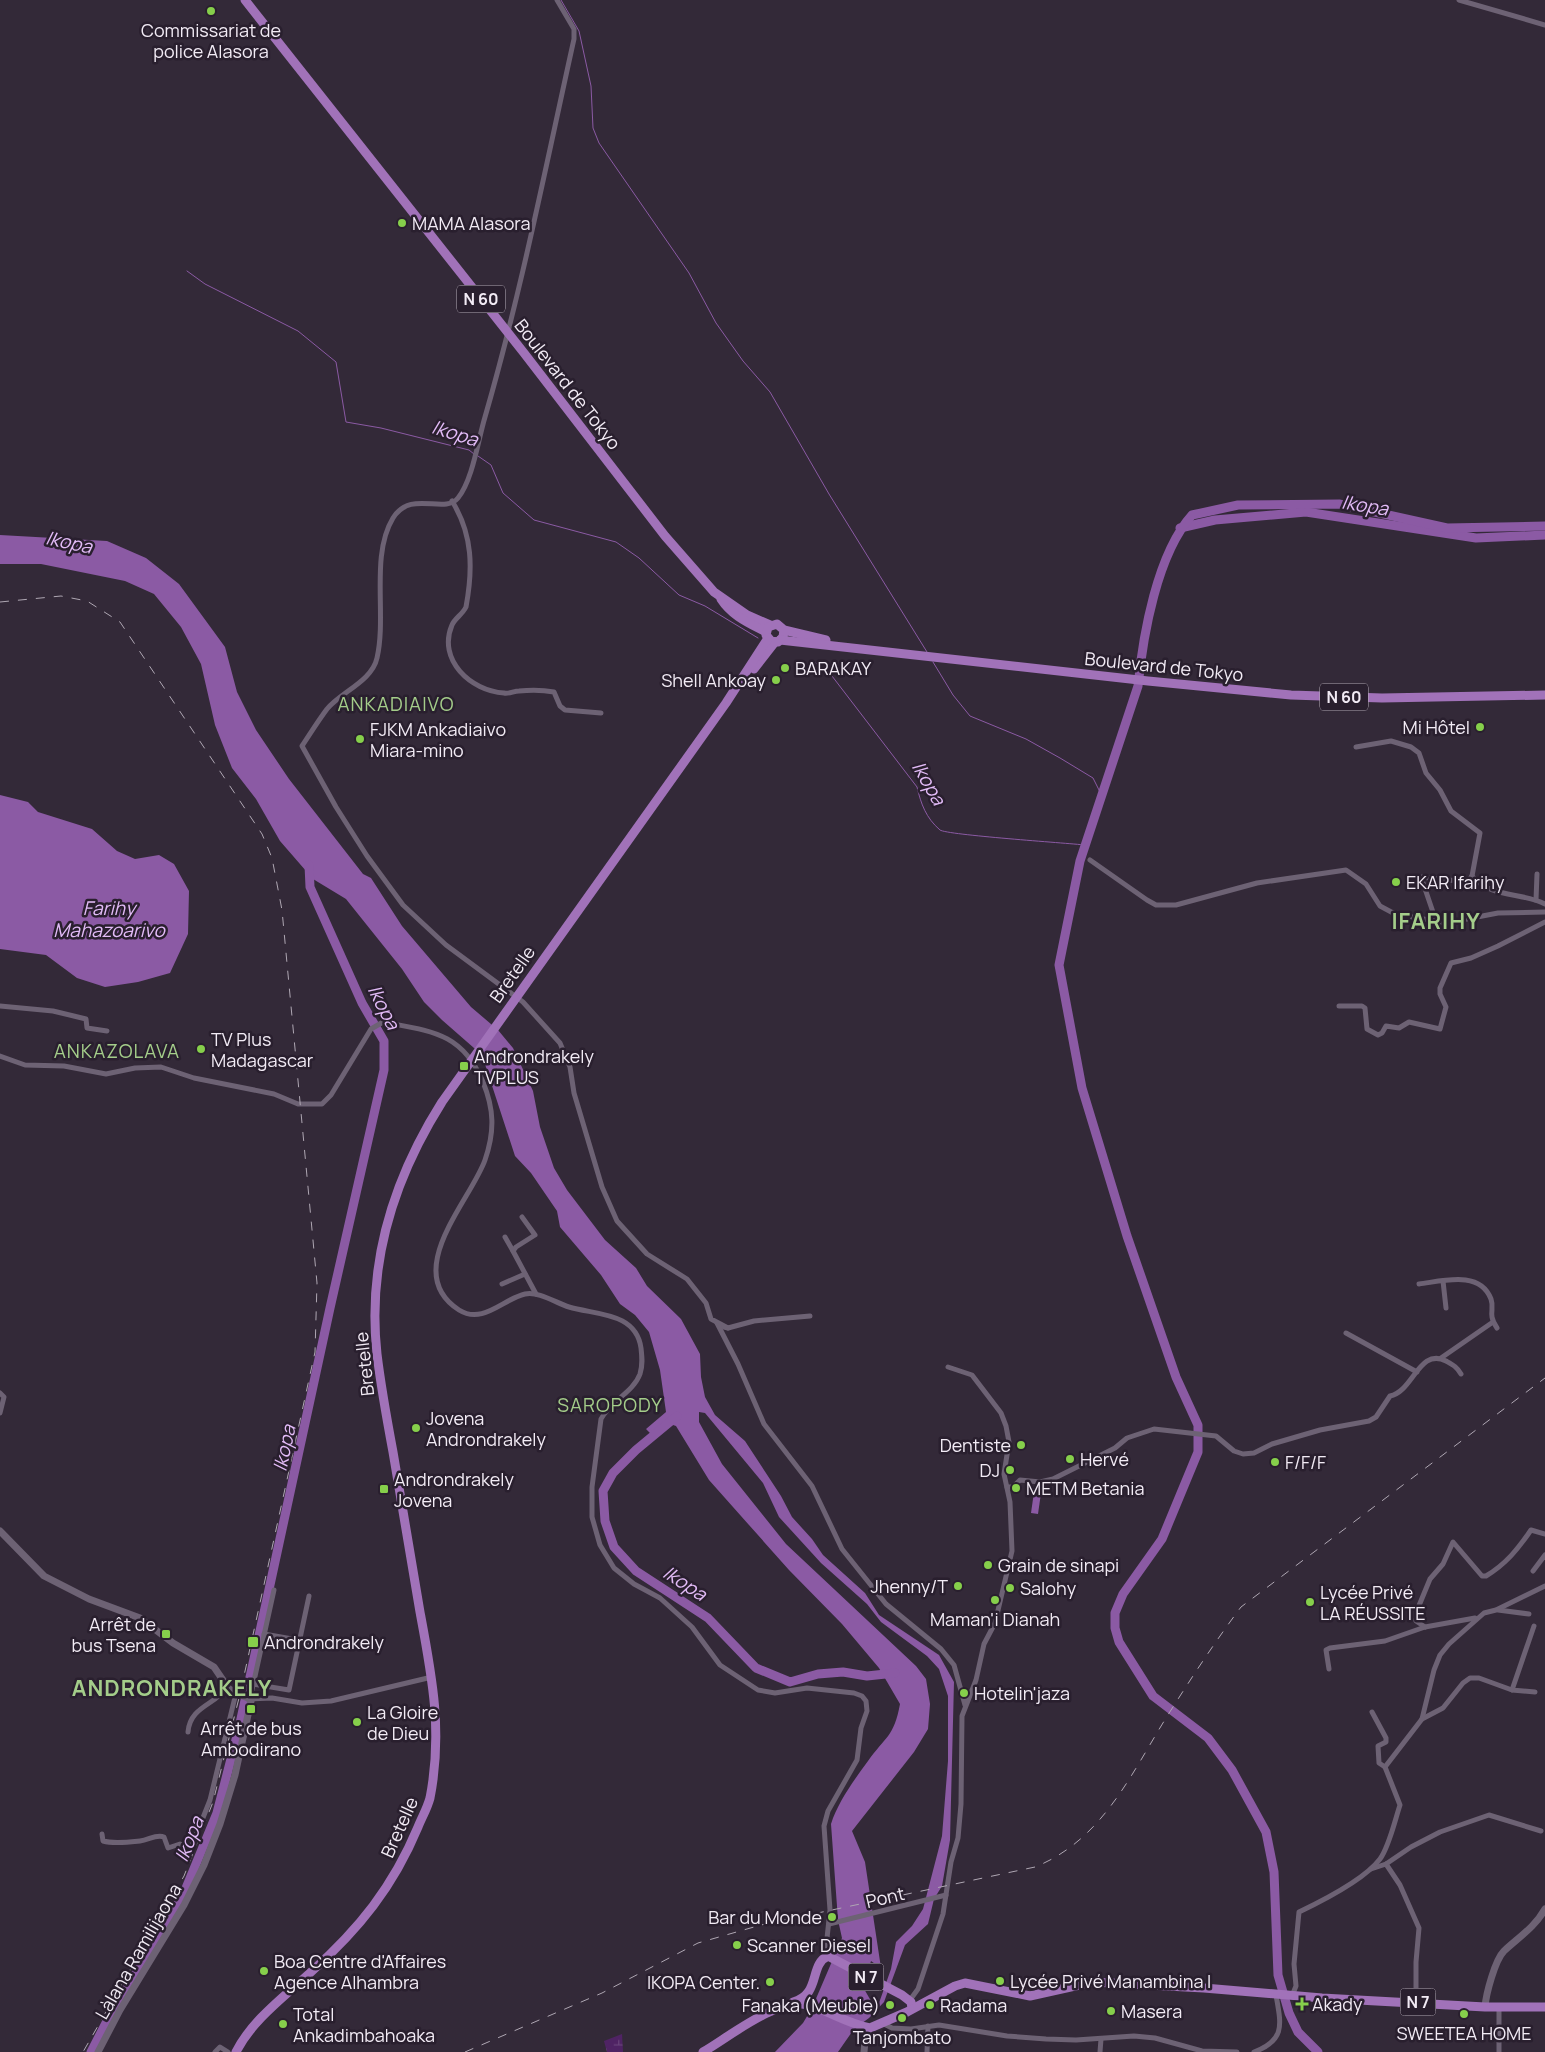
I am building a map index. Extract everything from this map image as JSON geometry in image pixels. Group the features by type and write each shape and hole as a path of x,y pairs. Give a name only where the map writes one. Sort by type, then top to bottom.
{"main road":[{"name":"Boulevard de Tokyo","path":"245,0 509,334 665,536 720,597 728,609 738,617 772,636 940,658 1291,695 1372,698 1545,694"},
{"path":"772,636 777,624 784,630 848,647"},
{"name":"Bretelle","path":"236,2052 249,2033 269,2011 359,1924 385,1892 408,1851 427,1810 434,1774 437,1719 432,1677 378,1361 376,1292 384,1236 392,1203 407,1162 427,1125 513,1000 726,703 734,698 772,636 784,630"},
{"name":"N 7","path":"808,2002 829,1958 900,1994 911,2004"},
{"name":"N 7","path":"866,2027 882,2023 911,2004 955,1986 965,1984 1030,1996 1093,1982 1204,1988 1284,1996 1485,2007 1545,2007"},
{"path":"695,2052 764,2012 808,2002"},
{"path":"703,2052 775,2010 808,2002 866,2027"}],"street":[{"path":"557,0 574,29 574,39 509,334 469,476 457,499 446,504 413,503 406,506 393,518 382,548 382,613 377,658 372,670 328,709 302,746 336,807 367,856 403,905 446,946 513,1000 560,1043 570,1068 574,1093 602,1187 617,1221 647,1254 687,1279 706,1303 711,1319 728,1328"},
{"path":"1459,0 1545,25"},
{"path":"452,501 461,516 470,548 466,607 463,614 452,623 449,636 450,657 458,672 475,684 495,691 505,693 520,691 554,692 560,706 564,710 602,713"},
{"path":"1356,747 1391,741 1411,747 1419,753 1426,773 1440,790 1451,811 1480,833 1472,876 1464,883 1421,876 1436,921"},
{"path":"1090,860 1147,900 1163,906 1176,905 1257,883 1346,870 1366,884 1380,906 1388,911 1446,923 1498,913 1545,912"},
{"path":"1536,900 1537,874"},
{"path":"1472,876 1484,888 1536,900 1545,904"},
{"path":"1339,1006 1362,1006 1365,1008 1367,1029 1378,1035 1382,1033 1386,1026 1399,1028 1409,1022 1440,1029 1446,1007 1440,988 1451,963 1489,950 1545,922"},
{"path":"0,1006 53,1011 86,1019 87,1028 107,1031"},
{"path":"0,1056 25,1065 64,1066 106,1074 135,1068 161,1067 194,1078 250,1088 298,1104 322,1104 331,1095 371,1029 383,1022 441,1034 472,1059 491,1103 492,1125 486,1158 473,1186 451,1221 436,1260 436,1276 446,1298 466,1313 486,1312 525,1294 536,1294 563,1305 615,1316 626,1321 636,1333 643,1360 639,1375 633,1386 606,1410 601,1420 592,1487 594,1528 614,1568 634,1584 660,1598 692,1628 720,1665 758,1690 775,1692 807,1688 854,1693 862,1696 866,1702 867,1711 861,1728 857,1760 828,1811 824,1826 829,1958"},
{"path":"514,1251 516,1247 535,1235 522,1216"},
{"path":"506,1237 536,1294"},
{"path":"502,1284 525,1274"},
{"path":"1443,1281 1446,1308"},
{"path":"1419,1284 1443,1281 1475,1281 1483,1285 1492,1300 1490,1316 1497,1328"},
{"path":"810,1316 754,1321 728,1328 715,1323 738,1364 764,1424 812,1486 842,1549 886,1604 941,1648 954,1665 965,1706"},
{"path":"1441,1358 1493,1322"},
{"path":"1346,1333 1417,1372"},
{"path":"1007,1487 1013,1487 1020,1480 1040,1482 1053,1479 1115,1448 1127,1438 1154,1429 1216,1436 1234,1451 1243,1454 1254,1453 1272,1444 1320,1430 1369,1421 1376,1417 1390,1396 1403,1389 1422,1364 1431,1358 1441,1358 1456,1366 1461,1374"},
{"path":"911,2004 918,1989 943,1914 960,1821 962,1716 984,1644 995,1623 1010,1565 1012,1527 1004,1474 1009,1442 1001,1413 972,1375 948,1367"},
{"path":"0,1393 4,1397 0,1412"},
{"path":"1425,1628 1416,1621 1418,1608 1430,1578 1443,1564 1453,1542 1482,1576 1486,1576 1502,1567 1521,1546 1531,1530 1545,1534"},
{"path":"0,1531 44,1576 89,1599 140,1618 173,1643 214,1667 227,1687 244,1696 302,1703 331,1701 432,1677"},
{"path":"1533,1571 1545,1555"},
{"path":"1329,1669 1326,1650 1330,1648 1385,1641 1425,1628 1472,1619 1496,1610 1545,1586"},
{"path":"102,1834 103,1841 111,1842 140,1841 161,1835 164,1836 168,1848 180,1844 191,1848 210,1800 244,1696 253,1684 274,1590"},
{"path":"253,1684 289,1690 310,1596"},
{"path":"1496,1610 1529,1614"},
{"path":"1385,1767 1422,1719 1440,1655 1484,1613"},
{"path":"1512,1690 1534,1626"},
{"path":"264,1634 326,1645"},
{"path":"1422,1719 1443,1708 1463,1683 1470,1678 1478,1678 1512,1690 1535,1692"},
{"path":"188,1732 188,1722 198,1710 222,1695 227,1687"},
{"path":"961,1689 971,1691"},
{"name":"Làlana Ramilijaona","path":"98,2052 120,2010 184,1905 204,1865 220,1824 235,1775 250,1707 244,1696"},
{"path":"1254,2052 1272,2043 1279,2034 1284,1996 1296,1986 1294,1964 1299,1912 1324,1900 1371,1869 1381,1858 1400,1805 1385,1767 1380,1763 1378,1746 1386,1742 1386,1738 1372,1712"},
{"path":"1371,1869 1386,1864 1411,1846 1440,1832 1489,1815 1541,1831"},
{"path":"1386,1864 1400,1885 1419,1928 1416,1962 1416,2002"},
{"name":"Pont","path":"829,1924 946,1895"},
{"path":"1485,2007 1486,1995 1502,1952 1536,1925 1545,1909"},
{"path":"1499,2052 1500,2006"},
{"path":"882,2023 892,2028 911,2029 939,2026 1007,2036 1076,2040 1134,2036 1155,2038 1202,2050 1237,2052"},
{"path":"927,2052 928,2026"},
{"path":"863,2051 866,2027"},
{"path":"1100,2052 1101,2039"},
{"path":"214,2052 220,2047 228,2052"}],"green space":[{"path":"622,2034 623,2052 607,2052 604,2041"}],"water":[{"path":"0,535 107,541 146,558 179,584 225,647 237,692 256,730 289,779 363,874 371,878 402,926 471,1007 498,1030 513,1048 533,1091 540,1127 554,1168 567,1190 605,1240 636,1268 647,1286 681,1319 700,1354 701,1377 705,1397 715,1415 745,1441 781,1496 792,1517 812,1539 823,1555 865,1593 879,1615 939,1655 954,1682 950,1840 942,1886 934,1899 928,1924 905,1945 884,2002 869,2018 854,2029 838,2052 775,2052 803,2023 812,2008 842,1938 838,1920 831,1824 847,1791 892,1730 900,1704 879,1668 842,1624 789,1570 709,1480 676,1426 664,1422 651,1434 646,1429 666,1412 660,1370 649,1332 635,1315 620,1304 601,1275 560,1227 557,1211 531,1173 515,1156 482,1055 424,1002 402,969 346,899 313,879 280,841 256,799 232,768 215,725 201,664 181,627 154,594 125,581 41,564 0,564","holes":["699,1412 705,1413 763,1483 779,1517 821,1563 867,1604 881,1622 927,1656 939,1669 948,1696 948,1761 942,1836 923,1909 912,1926 896,1942 891,1969 879,2003 871,2001 863,1987 871,1961 881,1968 865,1862 852,1831 914,1752 928,1729 930,1704 926,1679 916,1666 786,1544 722,1464 699,1422"]},
{"name":"Farihy Mahazoarivo","path":"0,795 28,802 38,812 92,829 117,851 135,859 159,855 174,864 189,891 188,934 170,973 138,982 105,987 77,978 46,955 0,949"},
{"path":"1034,1492 1041,1493 1038,1514 1031,1513"}],"waterway":[{"path":"561,0 579,31 591,86 593,128 599,143 689,273 716,323 743,361 770,392 829,494 927,652"},
{"name":"Ikopa","path":"187,271 205,284 298,331 336,362 346,422 381,428 469,450 474,454"},
{"name":"Ikopa","path":"478,456 491,465 503,493 534,520 616,542 639,558 679,595 705,606 758,638"},
{"path":"1318,2052 1298,2032 1289,2013 1278,1975 1274,1872 1266,1832 1232,1770 1208,1738 1153,1696 1119,1642 1115,1628 1115,1613 1123,1594 1162,1539 1198,1452 1198,1425 1176,1377 1127,1236 1082,1088 1059,965 1080,861 1138,686 1148,620 1154,596 1170,551 1180,531 1192,515 1238,505 1339,504 1447,528 1545,526"},
{"name":"Ikopa","path":"1180,528 1215,520 1306,512 1476,538 1545,535"},
{"path":"933,662 953,695 970,716 1026,739 1060,758 1093,778 1102,796"},
{"name":"Ikopa","path":"816,663 832,676 917,787 925,810 931,821 940,830 1085,845"},
{"name":"Ikopa","path":"91,2052 108,2019 184,1893 217,1813 239,1728 330,1308 384,1070 384,1041 362,1003 310,887 309,865"},
{"name":"Ikopa","path":"677,1416 636,1450 613,1473 603,1491 605,1521 614,1547 636,1571 708,1618 756,1668 790,1682 818,1674 843,1672 867,1676 895,1673"}],"railway":[{"path":"0,602 61,596 87,601 120,622 262,834 272,858 282,910 317,1283 315,1352 240,1694 213,1802 184,1876 83,2052"},
{"path":"465,2052 602,1993 698,1943 761,1925 1035,1867 1058,1855 1079,1840 1112,1804 1193,1676 1241,1607 1545,1378"}],"place":[{"name":"Commissariat de police Alasora","path":"211,11"},
{"name":"MAMA Alasora","path":"402,223"},
{"name":"BARAKAY","path":"785,668"},
{"name":"Shell Ankoay","path":"776,680"},
{"name":"Mi Hôtel","path":"1480,727"},
{"name":"FJKM Ankadiaivo Miara-mino","path":"360,739"},
{"name":"EKAR Ifarihy","path":"1396,882"},
{"name":"TV Plus Madagascar","path":"201,1049"},
{"name":"Androndrakely TVPLUS","path":"464,1066"},
{"name":"Jovena Androndrakely","path":"416,1428"},
{"name":"Dentiste","path":"1021,1445"},
{"name":"Hervé","path":"1070,1459"},
{"name":"F/F/F","path":"1275,1462"},
{"name":"DJ","path":"1010,1470"},
{"name":"METM Betania","path":"1016,1488"},
{"name":"Androndrakely Jovena","path":"384,1489"},
{"name":"Grain de sinapi","path":"988,1565"},
{"name":"Jhenny/T","path":"958,1586"},
{"name":"Salohy","path":"1010,1588"},
{"name":"Maman'i Dianah","path":"995,1600"},
{"name":"Lycée Privé LA RÉUSSITE","path":"1310,1602"},
{"name":"Arrêt de bus Tsena","path":"166,1634"},
{"name":"Androndrakely","path":"253,1642"},
{"name":"Hotelin'jaza","path":"964,1693"},
{"name":"Arrêt de bus Ambodirano","path":"251,1709"},
{"name":"La Gloire de Dieu","path":"357,1722"},
{"name":"Bar du Monde","path":"832,1917"},
{"name":"Scanner Diesel","path":"737,1945"},
{"name":"Boa Centre d'Affaires Agence Alhambra","path":"264,1971"},
{"name":"Lycée Privé Manambina I","path":"1000,1981"},
{"name":"IKOPA Center.","path":"770,1982"},
{"name":"Akady","path":"1302,2004"},
{"name":"Fanaka (Meuble)","path":"890,2005"},
{"name":"Radama","path":"930,2005"},
{"name":"Masera","path":"1111,2011"},
{"name":"SWEETEA HOME","path":"1464,2014"},
{"name":"Tanjombato","path":"902,2018"},
{"name":"Total Ankadimbahoaka","path":"283,2024"}],"district":[{"name":"ANKADIAIVO","path":"396,704"},
{"name":"IFARIHY","path":"1436,921"},
{"name":"ANKAZOLAVA","path":"117,1051"},
{"name":"SAROPODY","path":"610,1405"},
{"name":"ANDRONDRAKELY","path":"172,1688"}]}
